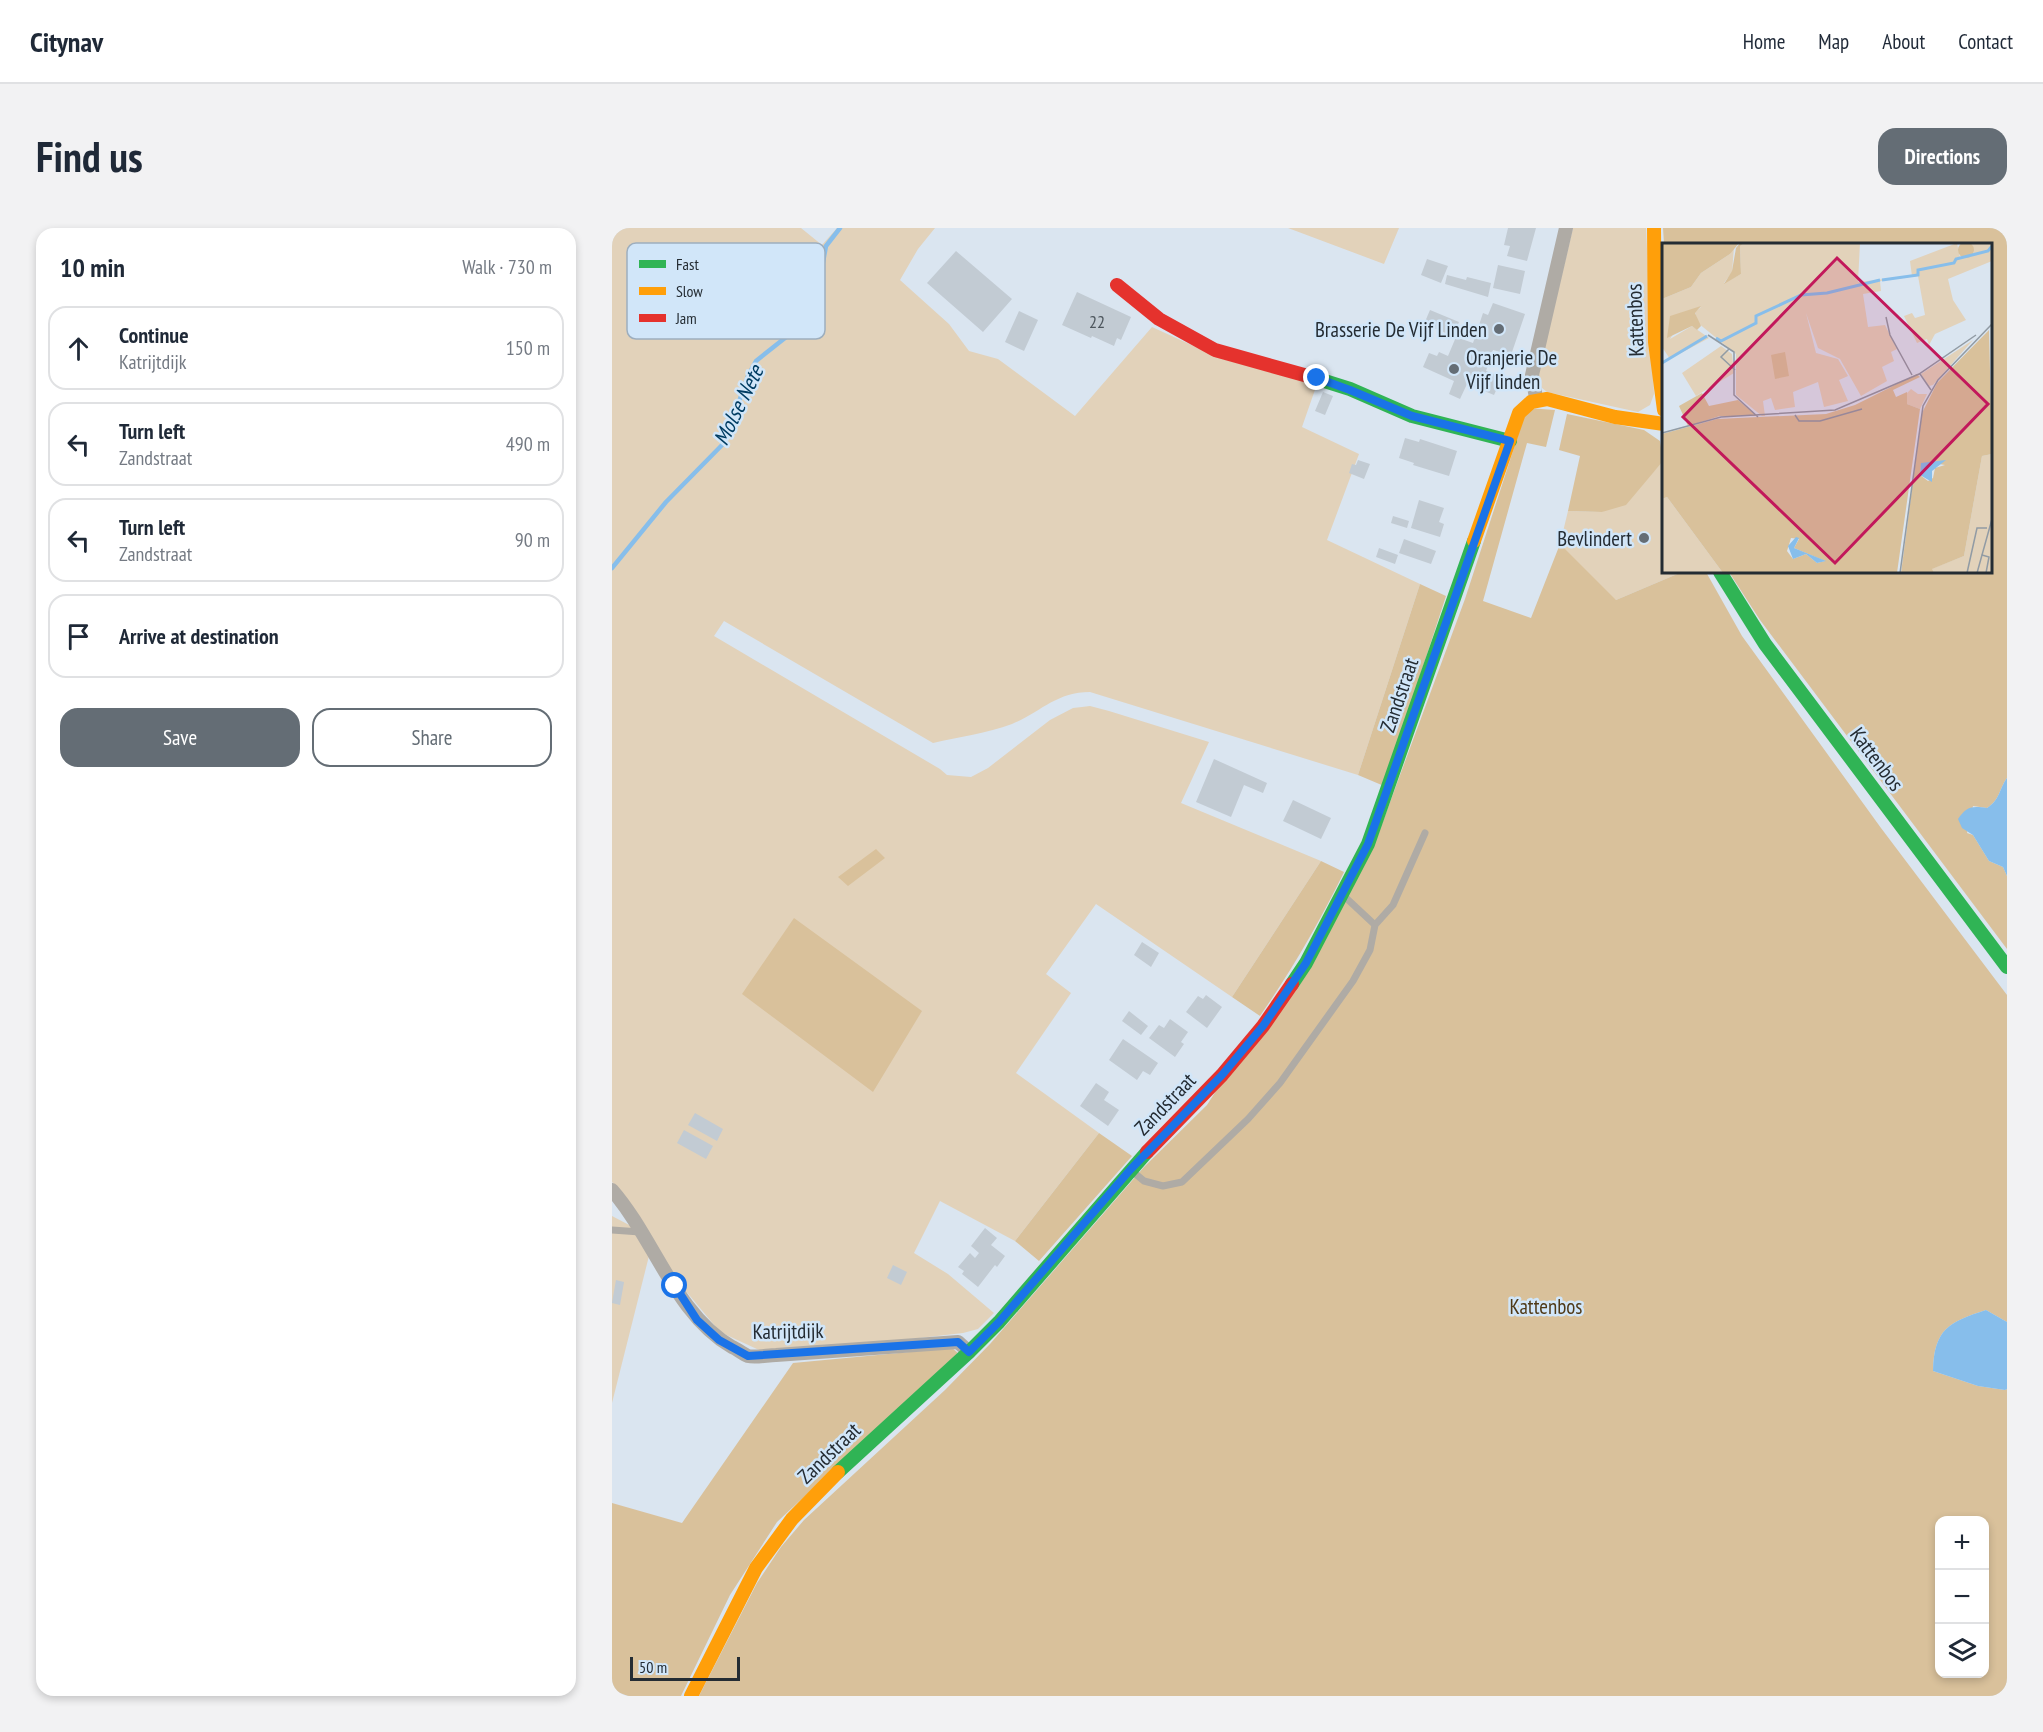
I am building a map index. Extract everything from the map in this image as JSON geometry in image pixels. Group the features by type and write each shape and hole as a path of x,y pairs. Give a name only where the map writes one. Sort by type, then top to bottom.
{"street":[{"path":"1566,228 1532,375 1536,399 1564,403 1615,417 1662,424"},
{"name":"Kattenbos","path":"1654,228 1655,342 1662,395"},
{"path":"1117,285 1159,319 1215,350 1317,378 1412,416 1510,441"},
{"name":"Zandstraat","path":"691,1696 756,1568 792,1520 823,1486 999,1322 1130,1170 1222,1075 1263,1026 1306,963 1368,844 1519,413 1526,404 1536,399"},
{"name":"Kattenbos","path":"1721,573 1765,644 2007,968"},
{"name":"Katrijtdijk","path":"612,1190 624,1204 697,1320 719,1340 748,1356 958,1342 969,1352"}],"lane":[{"path":"1130,1170 1144,1181 1163,1186 1182,1182 1248,1119 1280,1083 1353,981 1370,950 1375,925 1393,905 1425,833"},
{"path":"1342,894 1375,925"},
{"path":"612,1230 640,1232"}],"shaded area":[{"path":"612,228 801,228 820,243 627,243 627,339 825,339 824,243 837,228 935,228 918,249 900,280 949,324 969,351 998,359 1075,416 1152,327 1222,359 1317,384 1302,427 1359,454 1327,540 1420,584 1358,775 1090,692 1058,699 1012,724 933,743 724,621 714,636 947,775 971,777 988,768 1050,720 1073,708 1090,706 1209,742 1181,803 1321,861 1232,997 1096,904 1046,974 1071,993 1016,1073 1099,1133 1015,1241 940,1201 914,1253 948,1274 994,1313 978,1329 963,1333 858,1345 759,1350 720,1332 680,1284 628,1202 612,1182"},
{"path":"1288,228 1399,228 1384,264"},
{"path":"1573,228 1646,228 1654,394 1650,405 1638,412 1547,392 1536,383"},
{"path":"1662,462 1662,573 1680,573 1616,600 1565,579 1560,544 1568,511 1602,512 1646,480"},
{"path":"612,1216 633,1227 650,1252 612,1403"}],"green space":[{"path":"1663,228 2007,228 2007,778 1991,805 1987,808 1973,806 1967,833 1973,835 1989,861 2003,867 2007,876 2007,949 1760,620 1730,573 1992,573 1992,243 1664,243"},
{"name":"Kattenbos","path":"1527,408 1555,410 1546,447 1527,443 1483,601 1531,618 1560,544 1616,600 1680,573 1707,573 1742,636 1881,828 2007,995 2007,1322 1986,1310 1953,1324 1940,1336 1936,1345 1933,1371 1978,1386 2007,1389 2007,1696 699,1696 757,1583 781,1547 804,1520 945,1390 990,1344 1144,1167 1207,1105 1375,843 1465,599"},
{"path":"1567,414 1644,430 1660,441 1662,462 1626,505 1602,512 1568,511 1580,456 1559,450"},
{"path":"1420,584 1446,596 1384,786 1358,775"},
{"path":"876,849 885,858 848,886 838,877"},
{"path":"1321,861 1344,872 1305,945 1260,1016 1232,997"},
{"path":"794,918 922,1011 873,1092 742,994"},
{"path":"1099,1133 1132,1156 1039,1261 1015,1241"},
{"path":"952,1348 958,1353 777,1522 730,1595 681,1696 628,1696 612,1690 612,1503 682,1523 793,1363"}],"water":[{"path":"2007,778 2007,876 2003,867 1989,861 1973,835 1962,828 1958,819 1970,808 1987,808 1991,805"},
{"path":"1986,1310 2007,1322 2007,1389 2005,1390 1978,1386 1933,1371 1936,1345 1946,1329 1962,1319"}],"building":[{"path":"1508,228 1536,228 1527,261 1507,256 1510,246 1504,245"},
{"path":"956,251 1012,299 983,332 927,283"},
{"path":"1427,259 1448,266 1441,283 1421,275"},
{"path":"1498,265 1525,271 1520,294 1493,288"},
{"path":"1447,275 1491,283 1488,297 1445,284"},
{"path":"1077,292 1131,317 1121,340 1117,338 1114,346 1062,325"},
{"path":"1493,303 1525,314 1511,355 1493,350 1486,371 1502,377 1494,395 1467,384 1460,399 1449,394 1454,381 1423,367 1429,353 1437,356 1439,352 1448,356 1456,337 1473,343 1483,313 1488,315"},
{"path":"1430,310 1459,322 1453,336 1424,324"},
{"path":"1019,311 1038,320 1024,351 1005,342"},
{"path":"1323,392 1333,396 1325,415 1315,411"},
{"path":"1405,438 1419,442 1420,439 1457,451 1449,476 1413,465 1414,463 1399,458"},
{"path":"1358,460 1370,464 1364,479 1349,473 1352,464 1356,465"},
{"path":"1419,500 1444,508 1439,522 1444,524 1440,537 1411,528"},
{"path":"1393,516 1409,521 1407,528 1391,523"},
{"path":"1404,539 1436,551 1431,564 1399,553"},
{"path":"1379,548 1398,555 1395,564 1376,557"},
{"path":"1214,759 1267,783 1263,793 1244,785 1231,817 1196,802"},
{"path":"1293,800 1331,818 1321,839 1283,821"},
{"path":"1142,942 1159,953 1151,967 1134,955"},
{"path":"1206,995 1222,1007 1207,1028 1186,1012 1198,996 1203,999"},
{"path":"1129,1011 1148,1026 1141,1035 1122,1021"},
{"path":"1170,1019 1188,1032 1181,1042 1184,1044 1175,1057 1149,1038 1159,1025 1164,1028"},
{"path":"1123,1039 1158,1063 1150,1075 1143,1071 1137,1080 1109,1060"},
{"path":"1096,1083 1109,1092 1104,1100 1119,1110 1108,1126 1080,1106"},
{"path":"695,1113 723,1129 717,1141 688,1125"},
{"path":"684,1130 713,1146 706,1159 677,1143"},
{"path":"985,1228 997,1238 991,1245 1005,1256 978,1287 962,1274 964,1271 958,1267 970,1253 975,1258 979,1253 971,1246"},
{"path":"893,1265 907,1272 901,1285 887,1278"},
{"path":"616,1280 624,1282 620,1305 612,1303"}],"waterway":[{"name":"Molse Nete","path":"825,251 826,246 840,228"},
{"name":"Molse Nete","path":"612,568 666,502 725,442 748,376 756,361 784,339"}],"traffic: fast":[{"path":"1315,378 1350,389 1412,416 1510,441"},
{"path":"1292,984 1306,963 1368,844 1474,541"},
{"path":"1721,573 1765,644 2007,967"},
{"path":"838,1472 999,1322 1147,1152"}],"traffic: slow":[{"path":"1654,228 1655,342 1662,395"},
{"path":"1474,541 1519,413 1531,402 1547,399 1615,417 1662,424"},
{"path":"691,1696 756,1568 792,1519 838,1472"}],"traffic: jam":[{"path":"1117,285 1159,319 1215,350 1315,378"},
{"path":"1147,1152 1222,1075 1263,1026 1292,984"}],"place":[{"name":"Brasserie De Vijf Linden","path":"1499,329"},
{"name":"Oranjerie De Vijf linden","path":"1454,369"},
{"name":"Bevlindert","path":"1644,538"}],"route":[{"path":"675,1286 697,1320 719,1340 748,1356 958,1342 969,1352 999,1322 1130,1170 1222,1075 1263,1026 1306,963 1368,844 1510,441 1412,416 1317,378"}]}
